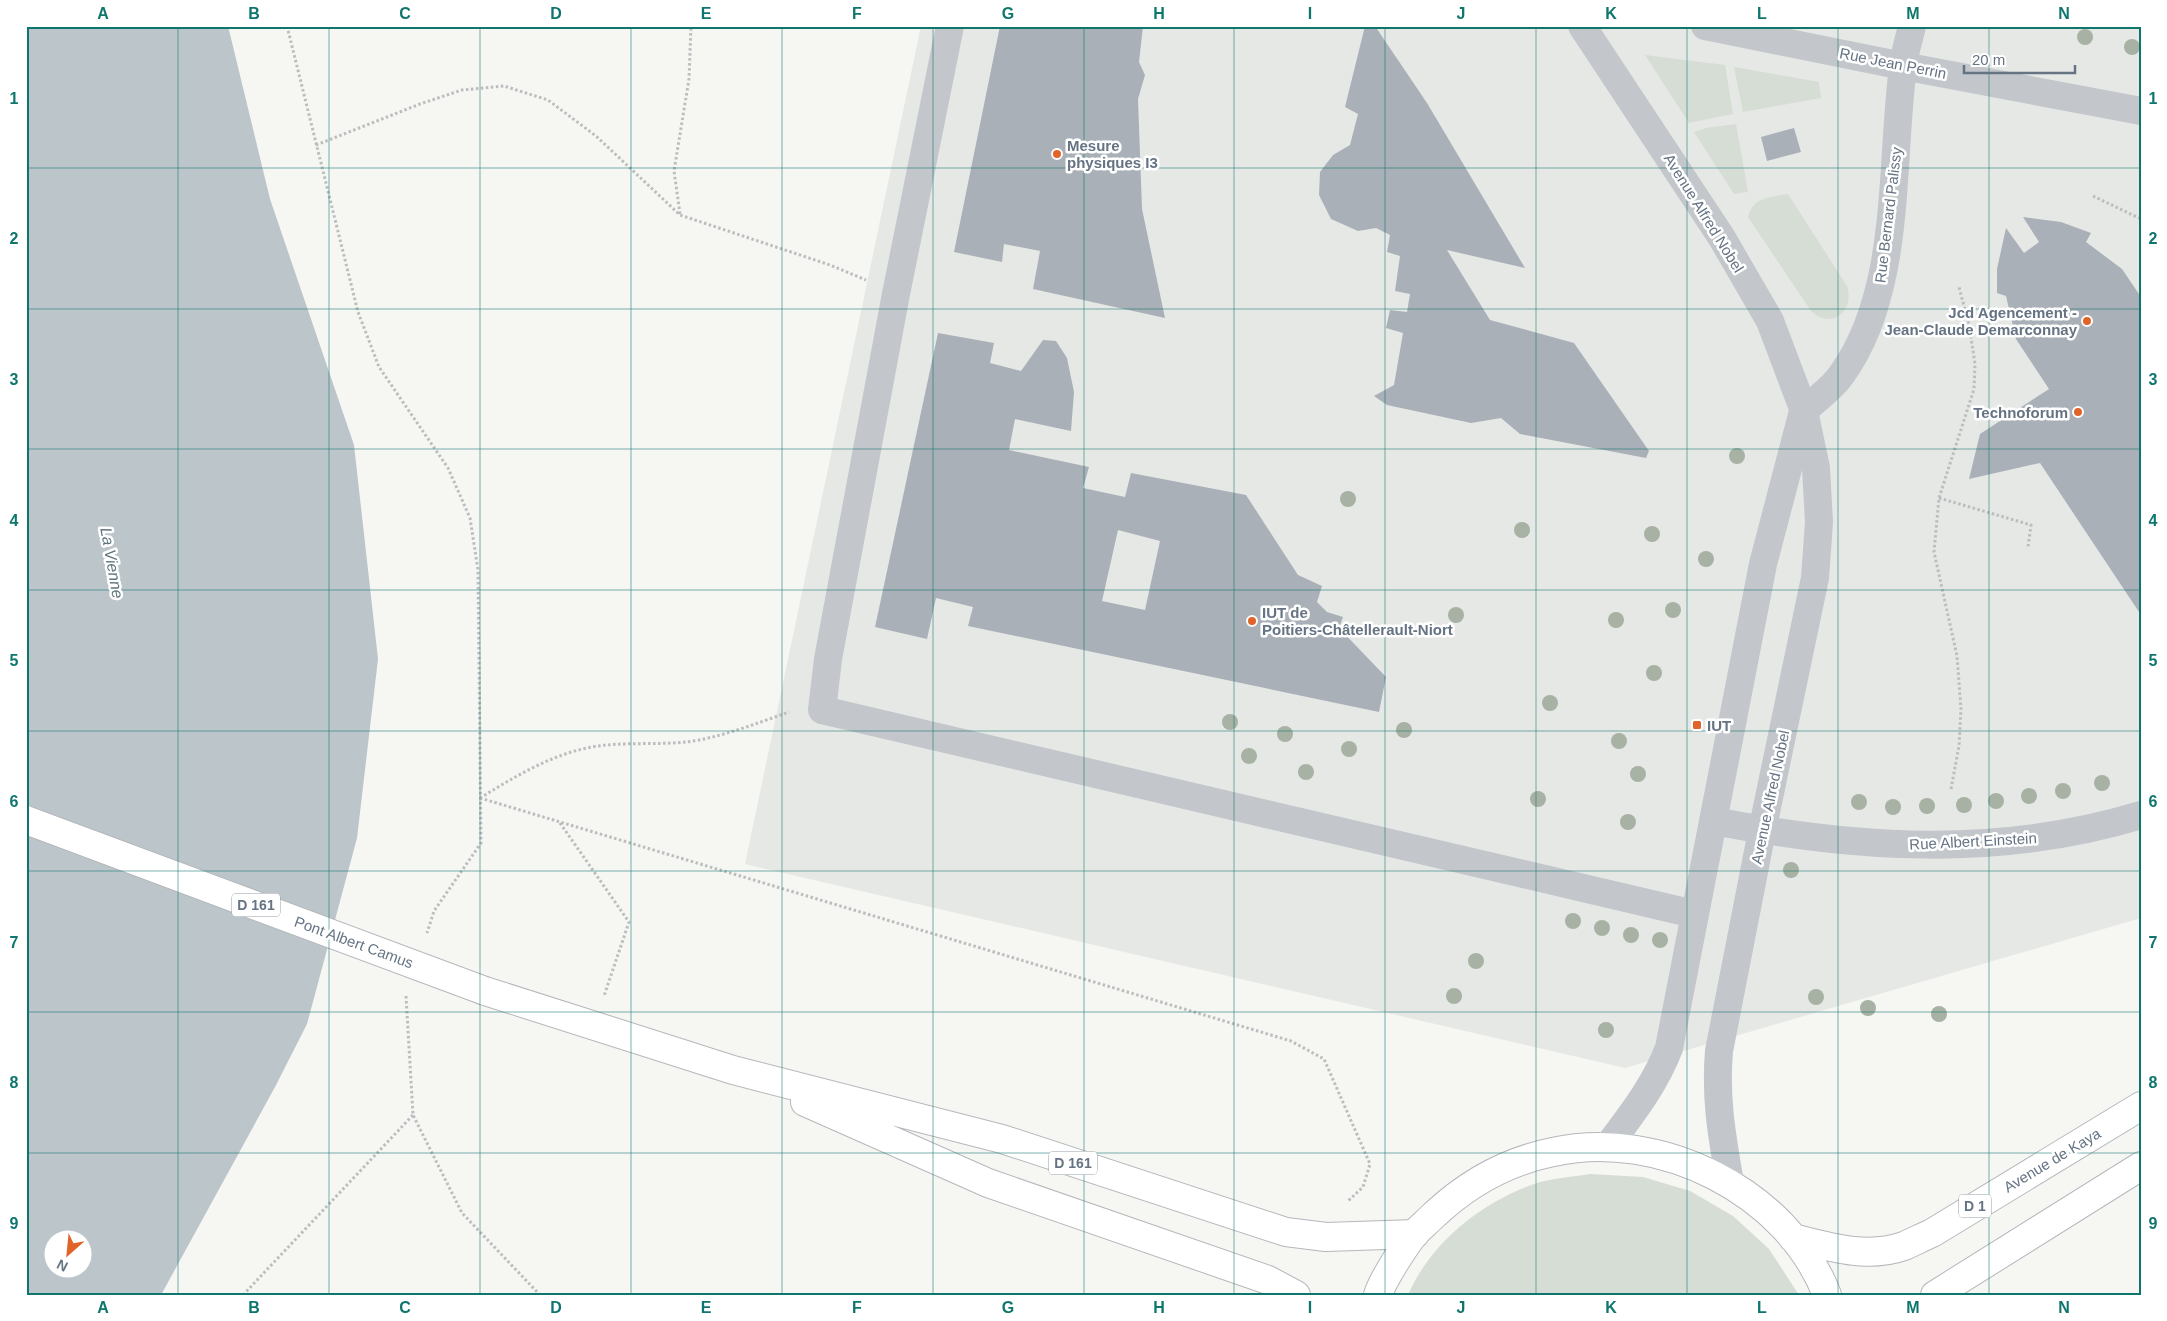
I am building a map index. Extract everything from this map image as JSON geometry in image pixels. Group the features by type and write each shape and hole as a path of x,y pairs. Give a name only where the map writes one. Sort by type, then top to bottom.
{"main road":[{"name":"Pont Albert Camus","path":"26,820 485,991 733,1070"},
{"name":"D 161","path":"733,1070 1002,1139 1286,1232 1326,1237 1415,1234"},
{"name":"D 161","path":"733,1070 988,1183 1268,1280 1296,1295"},
{"name":"Avenue de Kaya","path":"1793,1238 1843,1251 1873,1252 1902,1246 1932,1233 2141,1106"},
{"path":"1378,1295 1415,1234 1454,1196 1502,1168 1554,1151 1608,1146 1672,1157 1730,1183 1764,1208 1793,1238 1822,1281 1827,1295"},
{"path":"1935,1295 2141,1166"}],"street":[{"path":"950,26 896,294 828,659 822,710 1694,914"},
{"name":"Avenue Alfred Nobel","path":"1582,26 1722,238 1770,321 1804,411 1816,468 1819,522 1815,578 1762,831 1719,1051 1717,1084 1719,1118 1730,1183"},
{"name":"Rue Jean Perrin","path":"1705,26 2141,111"},
{"name":"Rue Bernard Palissy","path":"1804,411 1842,375 1864,336 1880,287 1890,220 1903,66 1912,26"},
{"path":"1608,1146 1646,1094 1660,1071 1669,1048 1764,564 1804,411"},
{"name":"Rue Albert Einstein","path":"1714,821 1762,831 1835,840 1923,846 2023,840 2119,822 2141,815"}],"path":[{"path":"287,26 358,312 379,367 448,468 470,518 478,570 481,842 434,911 426,938"},
{"path":"680,215 674,171 689,79 691,26"},
{"path":"316,145 420,104 462,90 504,86 548,100 596,136 680,215 830,264 896,294"},
{"path":"2093,196 2141,219"},
{"path":"1951,789 1959,746 1961,709 1957,656 1934,552 1939,498 1974,389 1975,364 1969,326 1959,287"},
{"path":"1939,498 2031,525 2028,547"},
{"path":"480,798 537,766 564,755 597,746 687,742 748,726 798,709 822,710"},
{"path":"480,798 1291,1041 1324,1060 1370,1164 1363,1187 1342,1206"},
{"path":"560,822 629,922 604,996"},
{"path":"408,991 405,1000 413,1114 462,1213 535,1292 540,1295"},
{"path":"595,993 614,999"},
{"path":"242,1295 413,1114"}],"shaded area":[{"name":"IUT de Poitiers-Châtellerault-Niort","path":"921,26 2141,26 2141,918 1625,1068 745,864"},
{"path":"1645,55 1725,65 1733,114 1689,123"},
{"path":"1734,67 1819,82 1821,98 1743,112"},
{"path":"1736,124 1748,192 1734,194 1694,132 1706,128"},
{"path":"1788,194 1847,286 1848,304 1840,315 1833,318 1826,319 1811,311 1748,217 1754,205 1763,199"},
{"path":"1590,1174 1643,1177 1690,1191 1733,1216 1769,1249 1799,1295 1408,1295 1430,1258 1445,1241 1479,1212 1517,1191 1537,1183"}],"water":[{"name":"La Vienne","path":"26,26 228,26 270,199 354,445 378,659 357,838 307,1024 275,1087 161,1295 26,1295"}],"building":[{"name":"Mesure physiques I3","path":"1000,26 1143,26 1139,62 1145,75 1138,99 1142,209 1165,318 1033,289 1040,251 1004,244 1002,262 954,252"},
{"path":"1365,26 1375,26 1427,103 1525,268 1447,250 1490,320 1574,343 1649,451 1646,458 1520,434 1501,418 1471,423 1387,405 1374,396 1394,385 1403,333 1386,328 1390,310 1407,312 1410,294 1395,291 1400,256 1387,252 1390,235 1376,228 1358,231 1331,219 1319,195 1320,172 1333,155 1350,145 1358,114 1345,107"},
{"path":"1794,128 1801,152 1767,161 1761,137"},
{"name":"Technoforum","path":"2023,217 2061,222 2091,233 2086,242 2122,269 2141,297 2141,615 2040,463 1969,479 1980,434 2049,389 2016,339 2006,296 1997,293 1997,269 2006,228 2024,253 2039,242"},
{"path":"938,333 994,343 990,363 1021,371 1043,340 1056,341 1067,358 1074,392 1071,431 1015,419 1009,450 1089,467 1083,488 1125,497 1131,473 1246,495 1298,575 1322,586 1317,602 1327,612 1343,617 1339,628 1386,677 1379,712 968,626 973,607 936,598 927,639 875,627","holes":["1118,530 1160,541 1145,610 1102,601"]}],"place":[{"name":"Mesure physiques I3","path":"1057,154"},
{"name":"Jcd Agencement - Jean-Claude Demarconnay","path":"2087,321"},
{"name":"Technoforum","path":"2078,412"},
{"name":"IUT de Poitiers-Châtellerault-Niort","path":"1252,621"},
{"name":"IUT","path":"1697,725"}]}
